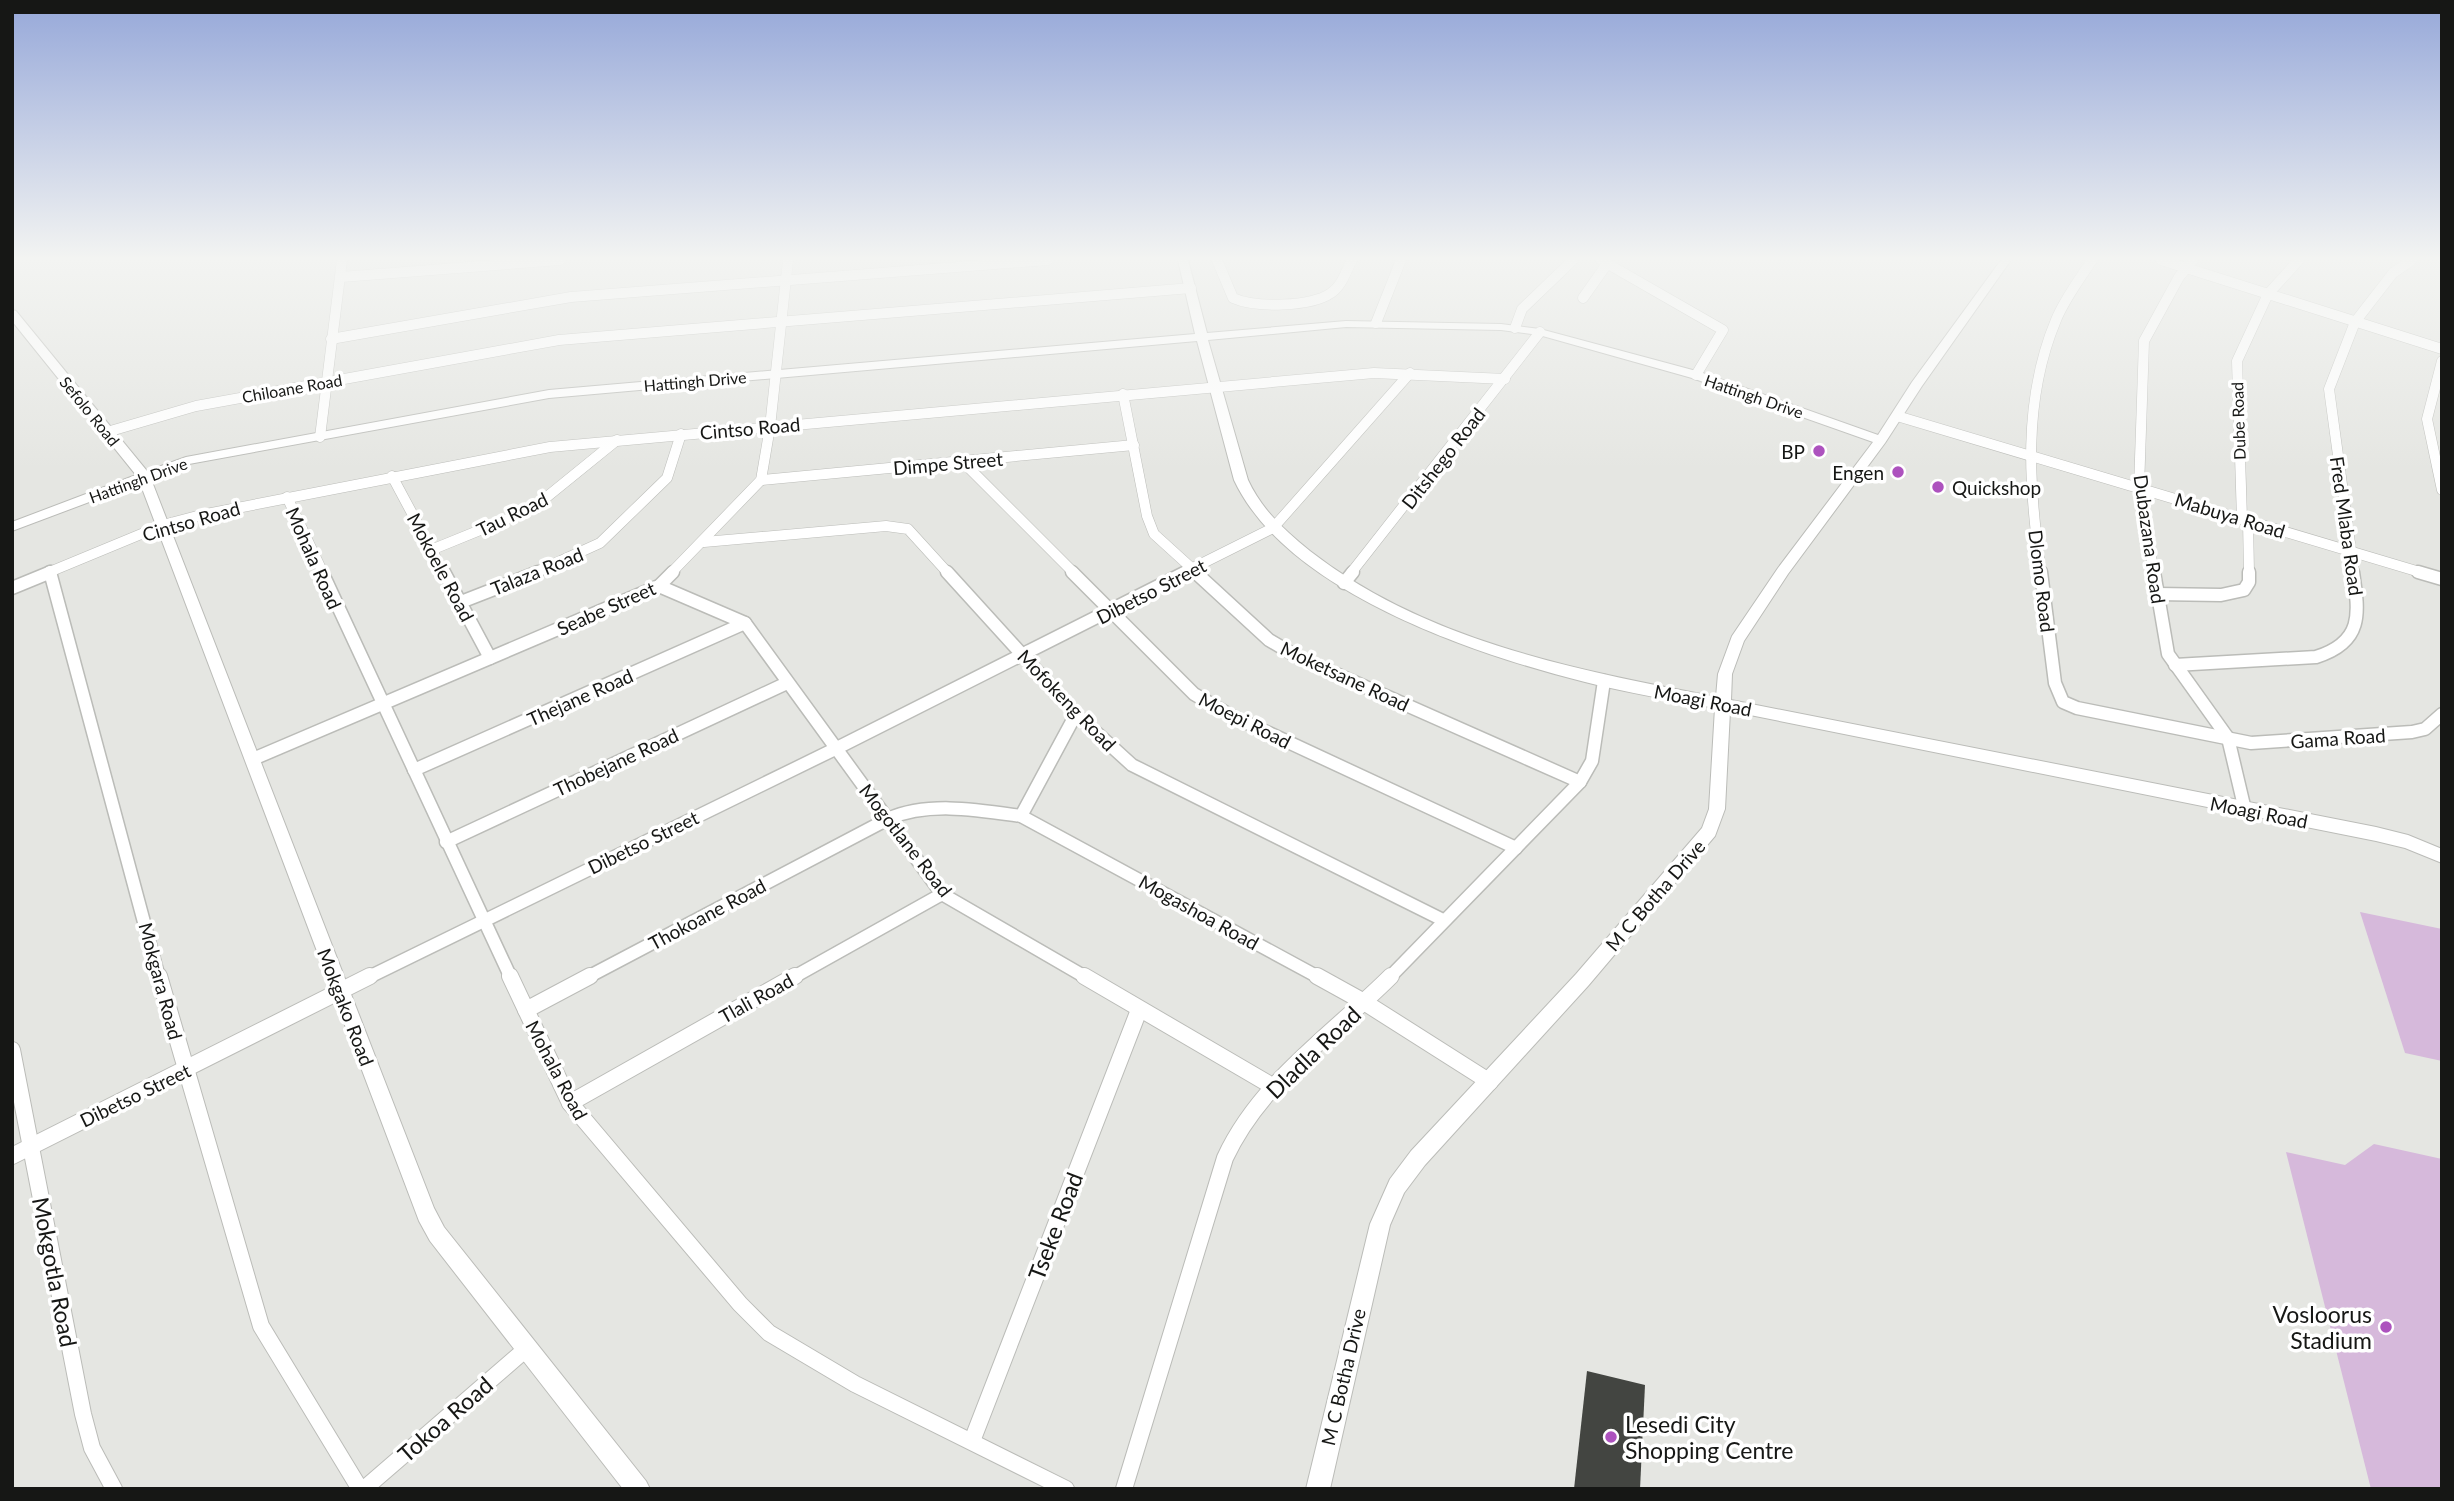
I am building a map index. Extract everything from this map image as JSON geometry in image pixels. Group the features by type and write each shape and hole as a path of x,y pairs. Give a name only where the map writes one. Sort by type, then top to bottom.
{"street":[{"name":"Sefolo Road","path":"26,330 143,475"},
{"path":"320,437 332,330"},
{"path":"331,339 382,330"},
{"name":"Chiloane Road","path":"107,432 178,410 559,340 675,330"},
{"path":"761,480 771,427 780,330"},
{"name":"Moagi Road","path":"1200,330 1241,480 1273,528 1344,583 1379,603 1452,635 1536,664 1604,681 1723,702 2245,810 2385,836 2442,856"},
{"name":"Hattingh Drive","path":"12,527 143,475 186,461 549,394 1295,330"},
{"name":"Hattingh Drive","path":"1528,330 1696,375 1881,440"},
{"path":"1696,375 1723,330"},
{"name":"M C Botha Drive","path":"1318,1489 1384,1213 1409,1169 1490,1082 1709,831 1717,809 1723,702 1730,657 1754,613 1881,440 1957,330"},
{"name":"Dlomo Road","path":"2053,330 2031,417 2031,455 2043,595 2055,683 2060,698 2077,708 2228,738"},
{"name":"Dubazana Road","path":"2150,330 2144,341 2139,488 2168,651 2175,665 2228,738 2245,810"},
{"name":"Dube Road","path":"2157,594 2221,595 2244,590 2249,582 2236,368 2252,330"},
{"name":"Fred Mlaba Road","path":"2175,665 2316,657 2334,651 2355,630 2359,620 2329,394 2352,330"},
{"path":"2381,330 2442,349"},
{"name":"Ditshego Road","path":"1344,583 1540,332"},
{"path":"2442,361 2427,419 2442,490"},
{"path":"1273,528 1410,373"},
{"name":"Cintso Road","path":"12,588 163,526 287,497 518,452 617,440 1215,386 1410,373 1505,379"},
{"name":"Moketsane Road","path":"1123,394 1150,526 1160,541 1192,571 1284,650 1580,782"},
{"name":"Mabuya Road","path":"1897,416 2442,579"},
{"name":"Talaza Road","path":"461,602 568,560 600,543 667,478 681,434"},
{"name":"Tau Road","path":"431,550 532,509 617,440"},
{"name":"Dimpe Street","path":"761,480 1134,445"},
{"name":"Moepi Road","path":"963,462 1110,612 1205,702 1516,848"},
{"name":"Mokgako Road","path":"143,475 426,1214 437,1234 638,1489"},
{"name":"Mokoele Road","path":"392,476 490,658"},
{"name":"Seabe Street","path":"253,759 659,586 761,480"},
{"name":"Mohala Road","path":"287,497 381,705 570,1103 713,1273 769,1333 855,1384 1066,1489"},
{"name":"Mofokeng Road","path":"704,542 886,526 903,527 918,538 1076,714 1137,768 1443,920"},
{"name":"Dibetso Street","path":"12,1156 341,994 483,920 835,749 1273,528"},
{"name":"Mokgara Road","path":"50,572 184,1071 258,1319 362,1489"},
{"path":"659,586 745,623"},
{"name":"Mogotlane Road","path":"745,623 942,894 1274,1087"},
{"name":"Thejane Road","path":"414,770 745,623"},
{"name":"Dladla Road","path":"1124,1489 1230,1144 1274,1087 1364,1002 1580,782 1591,761 1604,681"},
{"name":"Thobejane Road","path":"446,842 787,683"},
{"path":"1021,816 1076,714"},
{"name":"Gama Road","path":"2228,738 2261,743 2412,732 2425,729 2442,714"},
{"name":"Mogashoa Road","path":"888,819 904,812 928,810 988,811 1021,816 1364,1002 1490,1082"},
{"name":"Thokoane Road","path":"526,1010 888,819"},
{"name":"Tlali Road","path":"570,1103 942,894"},
{"name":"Tseke Road","path":"972,1441 1139,1010"},
{"name":"Mokgotla Road","path":"12,1050 87,1432 114,1489"},
{"name":"Tokoa Road","path":"362,1489 526,1349"}],"shaded area":[{"path":"2360,912 2442,929 2442,1061 2405,1053"},
{"name":"Vosloorus Stadium","path":"2374,1144 2442,1159 2442,1489 2371,1489 2286,1152 2345,1165"}],"building":[{"name":"Lesedi City Shopping Centre","path":"1587,1371 1645,1385 1640,1489 1574,1489"}],"place":[{"name":"BP","path":"1819,451"},
{"name":"Engen","path":"1898,472"},
{"name":"Quickshop","path":"1938,487"},
{"name":"Vosloorus Stadium","path":"2386,1327"},
{"name":"Lesedi City Shopping Centre","path":"1611,1437"}]}
